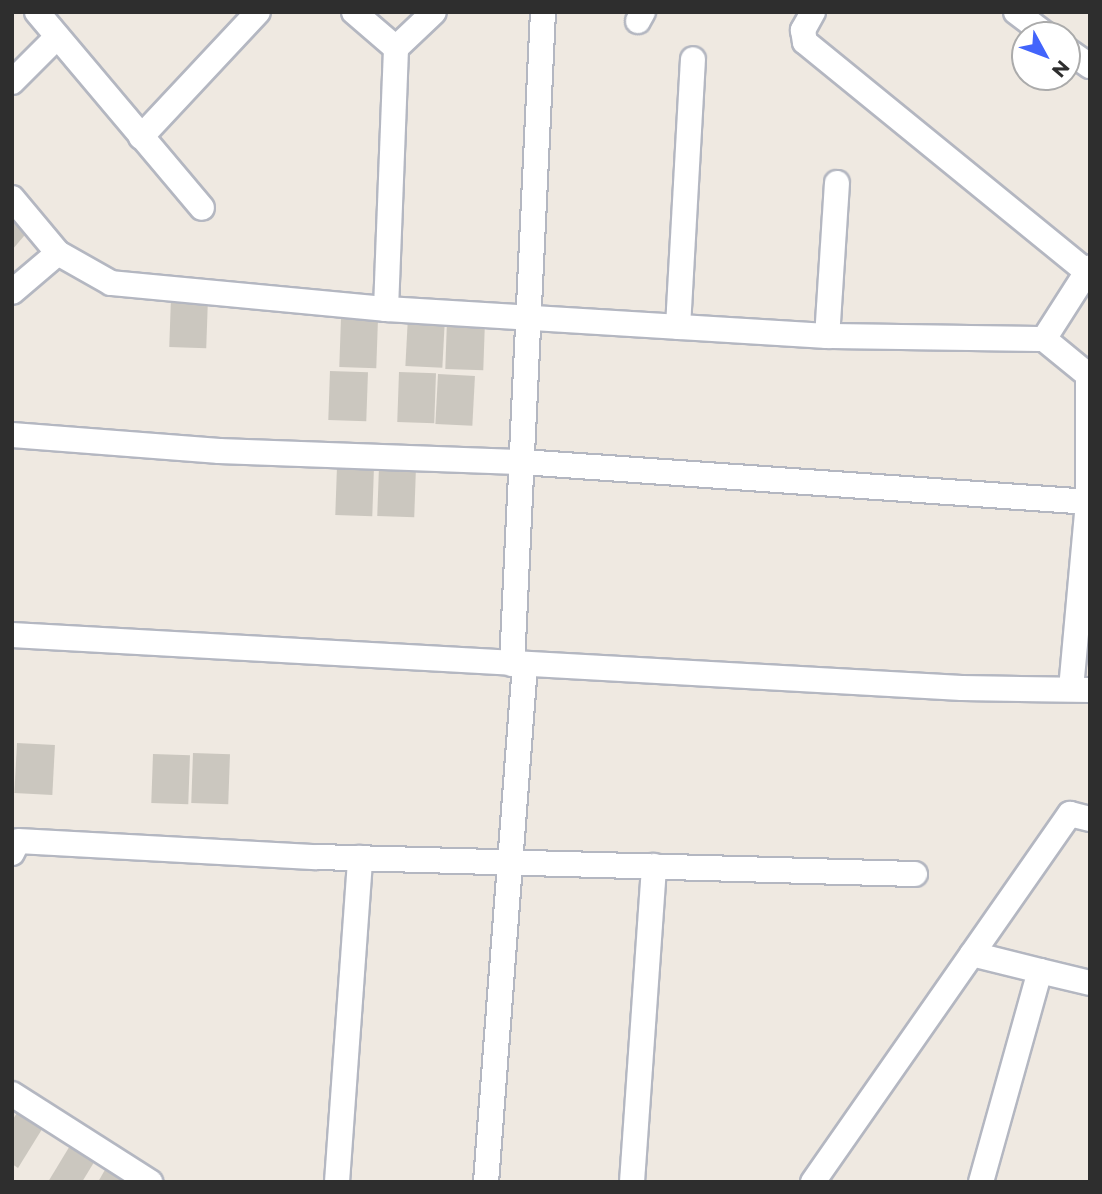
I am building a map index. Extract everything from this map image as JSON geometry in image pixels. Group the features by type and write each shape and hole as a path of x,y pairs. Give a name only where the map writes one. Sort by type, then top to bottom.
{"street":[{"path":"141,137 258,12"},
{"path":"354,12 396,48"},
{"path":"386,309 396,48 434,12"},
{"path":"486,1182 519,664 522,462 543,12"},
{"path":"813,12 803,30 805,42 1088,270 1044,339"},
{"path":"12,82 52,22 141,137 201,208"},
{"path":"678,327 693,59"},
{"path":"827,336 837,183"},
{"path":"12,198 58,253 111,283 386,309 529,319 827,336 1044,339 1088,375 1089,502 1080,689 519,664 12,635"},
{"path":"12,292 58,253"},
{"path":"12,435 219,451 522,462 1089,502"},
{"path":"813,1182 1070,814 1090,819"},
{"path":"14,845 915,874"},
{"path":"337,1182 360,858"},
{"path":"632,1182 654,866"},
{"path":"972,954 1090,983"},
{"path":"981,1182 1040,971"},
{"path":"12,1094 150,1182"}],"building":[{"path":"12,214 30,229 12,250"},
{"path":"171,297 208,298 206,348 169,347"},
{"path":"408,316 445,318 442,368 405,366"},
{"path":"341,318 378,319 376,368 339,367"},
{"path":"447,320 485,321 483,370 445,369"},
{"path":"330,371 368,372 366,421 328,420"},
{"path":"399,372 436,373 434,423 397,422"},
{"path":"438,374 475,376 472,426 435,424"},
{"path":"337,466 374,467 372,516 335,515"},
{"path":"379,466 416,467 414,517 377,516"},
{"path":"17,743 55,745 52,795 14,793"},
{"path":"193,753 230,754 228,804 191,803"},
{"path":"153,754 190,755 188,804 151,803"},
{"path":"18,1111 44,1126 18,1168 12,1164 12,1121"},
{"path":"71,1144 96,1159 82,1182 48,1182"},
{"path":"106,1168 129,1182 98,1182"}]}
